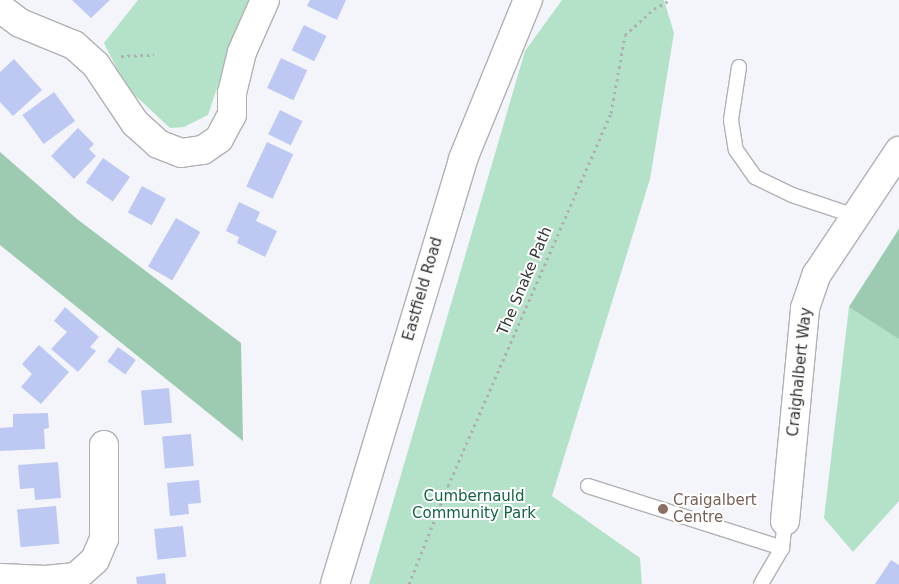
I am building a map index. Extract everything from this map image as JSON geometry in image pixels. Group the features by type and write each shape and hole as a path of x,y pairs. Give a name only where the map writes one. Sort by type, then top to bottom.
{"street":[{"path":"0,8 20,23 74,45 96,65 134,123 158,144 182,152 203,150 219,139 232,115 232,94 242,52 265,0"},
{"name":"Eastfield Road","path":"335,584 463,159 528,0"},
{"name":"Craighalbert Way","path":"785,521 805,308 817,274 899,151"},
{"path":"0,578 46,580 76,577 95,560 104,539 104,446"}],"lane":[{"path":"739,67 731,120 736,150 755,177 792,195 855,216"},
{"path":"588,486 782,548"},
{"name":"Craighalbert Way","path":"761,584 782,548 785,521"}],"path":[{"name":"The Snake Path","path":"409,584 444,495 611,113 625,35 654,9 670,0"}],"green space":[{"path":"138,0 252,0 229,52 208,115 184,127 170,128 126,87 104,43"},
{"name":"Cumbernauld Community Park","path":"562,0 664,0 674,33 650,179 552,496 640,558 642,584 369,584 525,51"},
{"path":"0,152 77,219 241,343 243,441 0,245"},
{"path":"899,229 899,501 853,552 824,518 849,307"},
{"path":"899,229 899,339 849,307"}],"building":[{"path":"72,0 110,0 91,18"},
{"path":"310,0 346,0 337,20 307,6"},
{"path":"304,25 326,36 314,61 292,50"},
{"path":"281,58 307,70 293,100 267,88"},
{"path":"14,59 42,90 13,116 0,102 0,72"},
{"path":"54,92 75,121 44,144 22,115"},
{"path":"280,110 302,121 291,145 268,134"},
{"path":"78,128 94,144 89,149 96,156 74,179 51,156"},
{"path":"267,142 293,154 273,199 246,186"},
{"path":"103,158 130,177 113,202 86,183"},
{"path":"142,186 166,199 152,225 128,212"},
{"path":"239,202 260,212 256,221 277,231 265,257 237,243 239,237 226,231"},
{"path":"176,218 200,232 172,280 148,266"},
{"path":"65,307 99,337 90,347 96,351 78,372 51,349 67,332 54,321"},
{"path":"39,345 69,372 41,404 21,387 32,374 22,364"},
{"path":"118,347 136,360 125,374 107,362"},
{"path":"169,388 172,423 144,425 141,390"},
{"path":"48,413 49,428 44,429 45,449 0,451 0,428 13,427 13,414"},
{"path":"191,434 194,466 165,468 162,437"},
{"path":"58,462 61,498 35,500 34,488 20,489 18,465"},
{"path":"199,480 201,503 188,504 189,514 170,516 167,483"},
{"path":"56,506 59,544 20,547 17,509"},
{"path":"183,526 186,557 157,560 154,529"},
{"path":"891,560 899,565 899,584 875,584"},
{"path":"165,573 166,584 137,584 136,577"}],"place":[{"name":"Craigalbert Centre","path":"663,509"}]}
